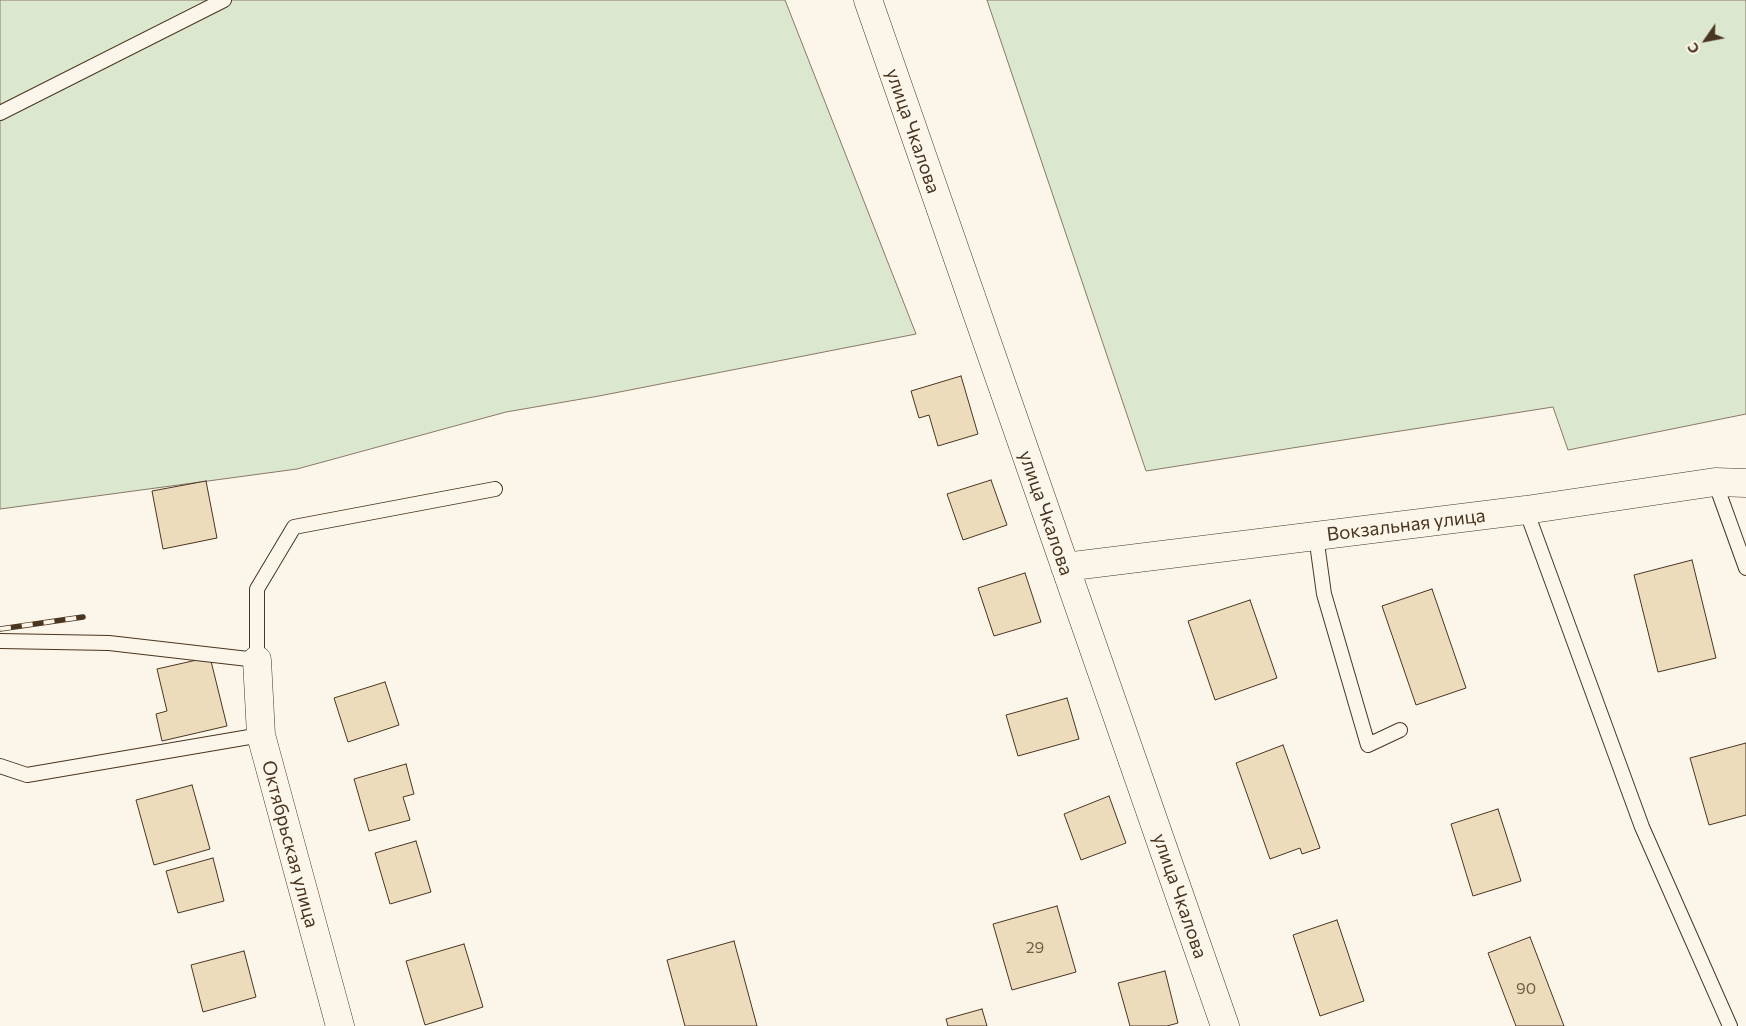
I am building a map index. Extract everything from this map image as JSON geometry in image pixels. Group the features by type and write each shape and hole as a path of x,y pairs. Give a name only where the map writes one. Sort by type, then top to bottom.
{"street":[{"name":"улица Чкалова","path":"868,0 1225,1026"},
{"name":"Вокзальная улица","path":"1065,567 1526,510 1715,482 1746,483"},
{"name":"Октябрьская улица","path":"257,660 261,735 340,1026"}],"lane":[{"path":"0,113 224,0"},
{"path":"1715,482 1746,568"},
{"path":"0,641 109,643 257,660 257,589 294,527 495,489"},
{"path":"1526,510 1642,827 1730,1026"},
{"path":"1316,536 1324,594 1368,745 1400,730"},
{"path":"0,766 27,775 261,735"}],"green space":[{"path":"0,0 785,0 916,334 599,396 506,412 297,469 0,509"},
{"path":"987,0 1746,0 1746,414 1568,450 1553,407 1146,471"}],"building":[{"path":"961,376 978,434 938,446 929,415 919,418 911,391"},
{"path":"991,480 1007,525 963,540 947,494"},
{"path":"206,481 217,538 163,549 152,491"},
{"path":"1692,560 1716,658 1658,672 1634,575"},
{"path":"1025,573 1041,622 994,636 978,588"},
{"path":"1432,589 1466,688 1416,705 1382,606"},
{"path":"1250,600 1277,678 1215,700 1188,621"},
{"path":"210,657 227,726 162,741 156,714 167,711 157,669"},
{"path":"385,682 399,725 348,742 334,698"},
{"path":"1067,698 1079,739 1018,756 1006,715"},
{"path":"1746,743 1746,815 1709,825 1690,758"},
{"path":"1283,745 1320,848 1302,854 1300,848 1270,859 1236,763"},
{"path":"406,764 414,794 403,797 410,820 369,831 354,779"},
{"path":"192,785 210,849 154,865 136,800"},
{"path":"1109,796 1126,843 1081,860 1064,814"},
{"path":"1498,809 1521,881 1473,896 1451,824"},
{"path":"416,841 431,892 390,904 375,853"},
{"path":"213,858 224,901 178,913 166,871"},
{"path":"1057,906 1076,972 1012,990 993,924"},
{"path":"1337,920 1364,1001 1320,1016 1293,935"},
{"path":"1530,937 1564,1026 1516,1026 1488,953"},
{"path":"734,941 757,1026 685,1026 667,960"},
{"path":"464,944 483,1007 425,1025 406,961"},
{"path":"244,951 256,997 203,1012 191,965"},
{"path":"1165,971 1178,1023 1167,1026 1130,1026 1118,983"},
{"path":"982,1009 987,1026 948,1026 946,1019"}],"railway":[{"path":"0,629 83,617"}]}
